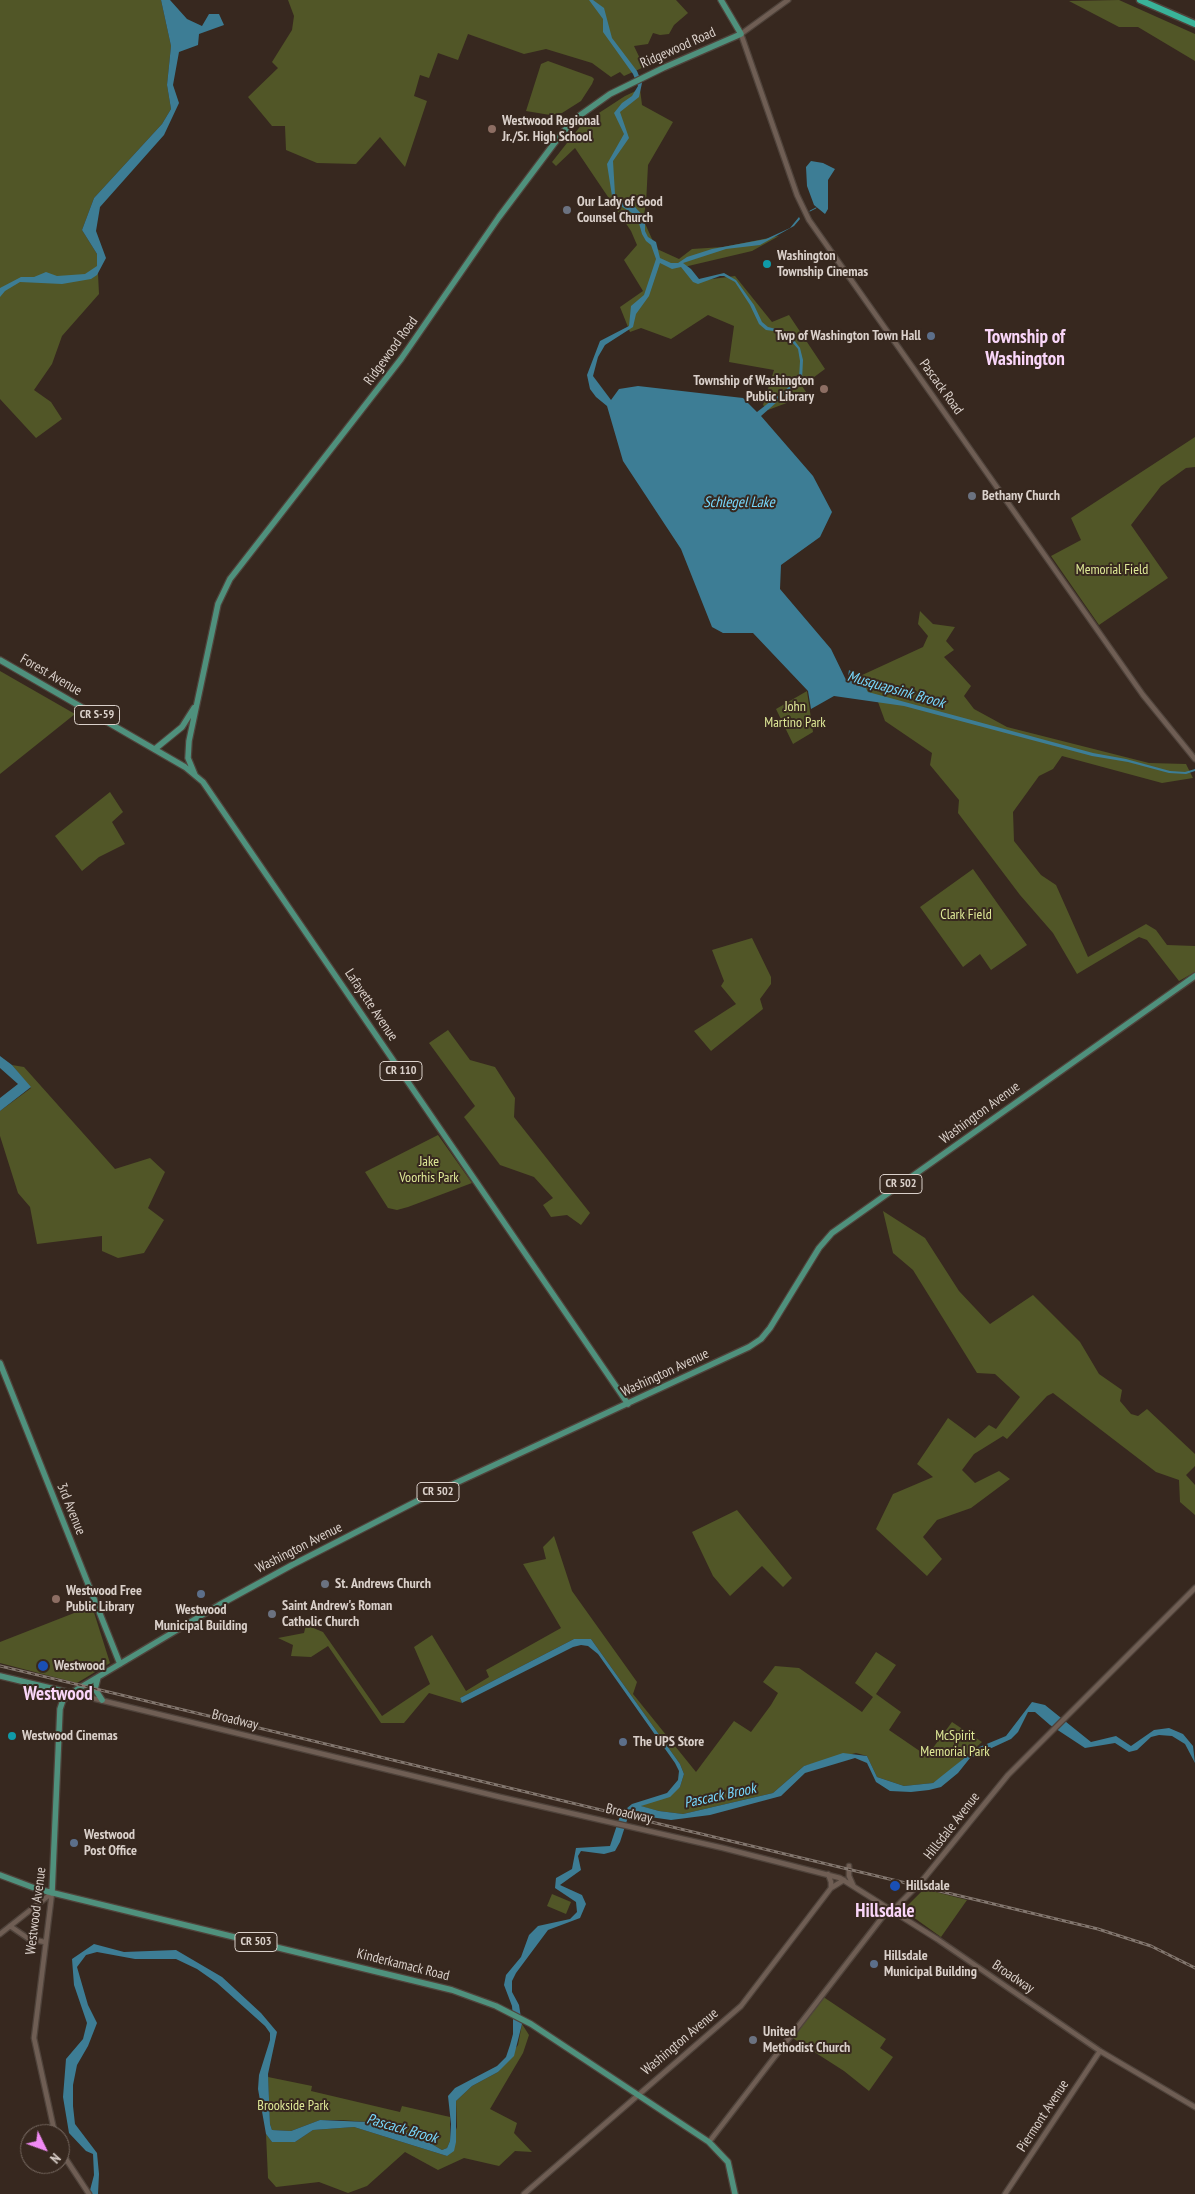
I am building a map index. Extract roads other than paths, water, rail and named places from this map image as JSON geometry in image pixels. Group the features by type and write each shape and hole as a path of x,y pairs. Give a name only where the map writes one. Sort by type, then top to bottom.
{"highway":[{"path":"1140,0 1195,24"}],"main road":[{"name":"Pascack Road","path":"721,0 741,34"},
{"name":"Ridgewood Road","path":"194,774 187,752 218,604 230,579 401,360 545,154 579,116 632,82 741,34"},
{"name":"Forest Avenue","path":"0,660 194,774"},
{"path":"154,749 182,727 198,701"},
{"name":"Lafayette Avenue","path":"194,774 210,790 628,1404"},
{"name":"Washington Avenue","path":"71,1693 292,1565 419,1500 741,1352 761,1339 819,1248 832,1233 1195,976"},
{"name":"3rd Avenue","path":"0,1362 120,1664"},
{"name":"Broadway","path":"0,1676 71,1693"},
{"path":"98,1677 95,1689 102,1700"},
{"name":"Westwood Avenue","path":"52,1893 60,1709 63,1700 71,1693"},
{"name":"Kinderkamack Road","path":"0,1875 52,1893 452,1990 510,2013 524,2020 709,2142 728,2162 735,2194"}],"street":[{"path":"741,34 788,0"},
{"name":"Pascack Road","path":"741,34 797,195 813,228 1143,695 1195,759"},
{"name":"Hillsdale Avenue","path":"709,2142 884,1915 893,1910 921,1882 998,1786 1051,1730 1195,1588"},
{"name":"Broadway","path":"71,1693 828,1874 844,1880 893,1910 1100,2051 1195,2107"},
{"path":"849,1866 849,1876 854,1886"},
{"path":"828,1874 832,1882 831,1888"},
{"name":"Washington Avenue","path":"524,2194 741,2006 831,1888 844,1880"},
{"path":"0,1934 52,1893"},
{"name":"Westwood Avenue","path":"52,1893 34,2038 53,2124"},
{"path":"10,1926 29,1939 45,1942"},
{"name":"Piermont Avenue","path":"1004,2194 1100,2051"},
{"path":"70,2165 89,2193"}],"water":[{"path":"161,0 170,0 187,19 202,26 209,14 219,14 224,25 199,34 198,45 179,52 173,85 179,103 164,135 100,207 96,231 106,258 97,275 91,279 62,284 20,282 5,291 0,297 0,288 21,277 34,277 46,272 57,276 85,274 97,266 97,254 82,230 94,198 162,124 171,109 167,85 171,46"},
{"name":"Schlegel Lake","path":"589,0 593,0 604,8 612,38 637,71 642,83 639,97 620,112 629,138 613,161 615,194 620,201 635,207 645,218 645,231 648,237 656,242 660,258 671,263 678,263 687,257 712,249 766,239 790,228 799,217 800,219 794,226 760,245 726,249 683,263 699,279 724,273 736,280 754,305 762,322 768,327 788,332 800,348 803,360 802,380 761,416 813,476 832,512 820,537 781,565 780,589 831,649 847,682 849,670 860,676 868,692 1093,753 1126,759 1170,771 1185,772 1195,769 1195,771 1186,774 1169,773 1128,762 1092,756 904,706 834,696 811,709 808,691 753,633 723,633 712,627 681,549 623,461 607,406 590,389 587,375 600,341 629,326 631,306 644,295 656,259 651,245 642,234 637,216 619,205 612,196 607,164 624,134 614,113 622,103 632,96 638,86 633,74 603,32 603,19","holes":["660,263 672,269 681,267 693,282 698,284 720,276 735,282 750,305 759,324 766,330 781,332 798,349 800,361 799,379 757,412 743,398 638,386 619,389 611,400 593,376 598,357 605,345 633,327 636,314 649,296"]},
{"path":"811,161 823,163 835,169 828,180 828,209 825,214 814,205 807,186 806,167"},
{"path":"0,1056 12,1065 31,1087 0,1111 0,1098 18,1084 0,1068"},
{"path":"574,1639 591,1639 680,1764 684,1774 680,1787 670,1797 641,1806 659,1811 683,1814 773,1793 804,1766 843,1753 867,1756 877,1777 904,1786 933,1783 977,1748 1006,1736 1032,1702 1045,1705 1091,1742 1116,1736 1131,1746 1154,1730 1169,1728 1183,1734 1193,1746 1195,1763 1185,1744 1172,1736 1159,1735 1151,1737 1137,1750 1129,1752 1115,1743 1085,1748 1050,1725 1035,1712 1028,1712 1018,1732 1011,1739 970,1758 958,1773 941,1787 911,1792 890,1791 876,1782 867,1763 855,1758 805,1773 781,1796 710,1815 671,1820 629,1814 615,1851 604,1854 581,1851 578,1856 581,1870 560,1885 582,1895 586,1904 580,1918 548,1930 516,1973 512,1981 512,1992 519,2005 522,2024 514,2056 498,2072 472,2086 456,2101 456,2142 454,2151 447,2156 354,2127 313,2130 295,2142 272,2142 266,2134 258,2089 259,2075 270,2040 270,2033 265,2026 217,1983 197,1969 176,1959 135,1959 97,1952 86,1955 77,1967 88,2005 97,2023 88,2046 77,2065 73,2085 73,2106 75,2124 97,2153 98,2194 89,2194 94,2175 93,2154 86,2151 70,2134 70,2124 68,2124 63,2097 66,2059 83,2039 87,2023 74,1985 72,1959 94,1944 124,1952 176,1950 222,1977 261,2013 277,2032 268,2074 270,2124 272,2130 291,2131 320,2120 368,2122 418,2136 442,2150 447,2148 450,2141 451,2124 448,2096 455,2088 497,2066 506,2057 513,2034 513,2018 512,2006 504,1985 506,1975 521,1957 529,1935 538,1926 570,1919 577,1912 576,1902 555,1888 556,1878 572,1869 576,1848 610,1846 621,1813 632,1804 667,1793 678,1780 679,1771 598,1654 588,1646 573,1647 462,1703 460,1698"}],"waterway":[{"path":"810,211 816,208"}],"railway":[{"path":"0,1666 1098,1929 1151,1946 1195,1968"}],"place":[{"name":"Westwood Regional Jr./Sr. High School","path":"492,129"},
{"name":"Our Lady of Good Counsel Church","path":"567,210"},
{"name":"Washington Township Cinemas","path":"767,264"},
{"name":"Twp of Washington Town Hall","path":"931,336"},
{"name":"Township of Washington Public Library","path":"824,389"},
{"name":"Bethany Church","path":"972,496"},
{"name":"St. Andrews Church","path":"325,1584"},
{"name":"Westwood Municipal Building","path":"201,1594"},
{"name":"Westwood Free Public Library","path":"56,1599"},
{"name":"Saint Andrew's Roman Catholic Church","path":"272,1614"},
{"name":"Westwood","path":"43,1666"},
{"name":"Westwood Cinemas","path":"12,1736"},
{"name":"The UPS Store","path":"623,1742"},
{"name":"Westwood Post Office","path":"74,1843"},
{"name":"Hillsdale","path":"895,1886"},
{"name":"Hillsdale Municipal Building","path":"874,1964"},
{"name":"United Methodist Church","path":"753,2040"}],"district":[{"name":"Township of Washington","path":"1025,349"},
{"name":"Westwood","path":"58,1695"},
{"name":"Hillsdale","path":"885,1912"}],"park label":[{"name":"Memorial Field","path":"1112,570"},
{"name":"John Martino Park","path":"795,716"},
{"name":"Clark Field","path":"966,915"},
{"name":"Jake Voorhis Park","path":"429,1170"},
{"name":"McSpirit Memorial Park","path":"955,1744"},
{"name":"Brookside Park","path":"293,2106"}],"water label":[{"name":"Musquapsink Brook","path":"896,690"},
{"name":"Pascack Brook","path":"720,1796"},
{"name":"Pascack Brook","path":"402,2129"}]}
